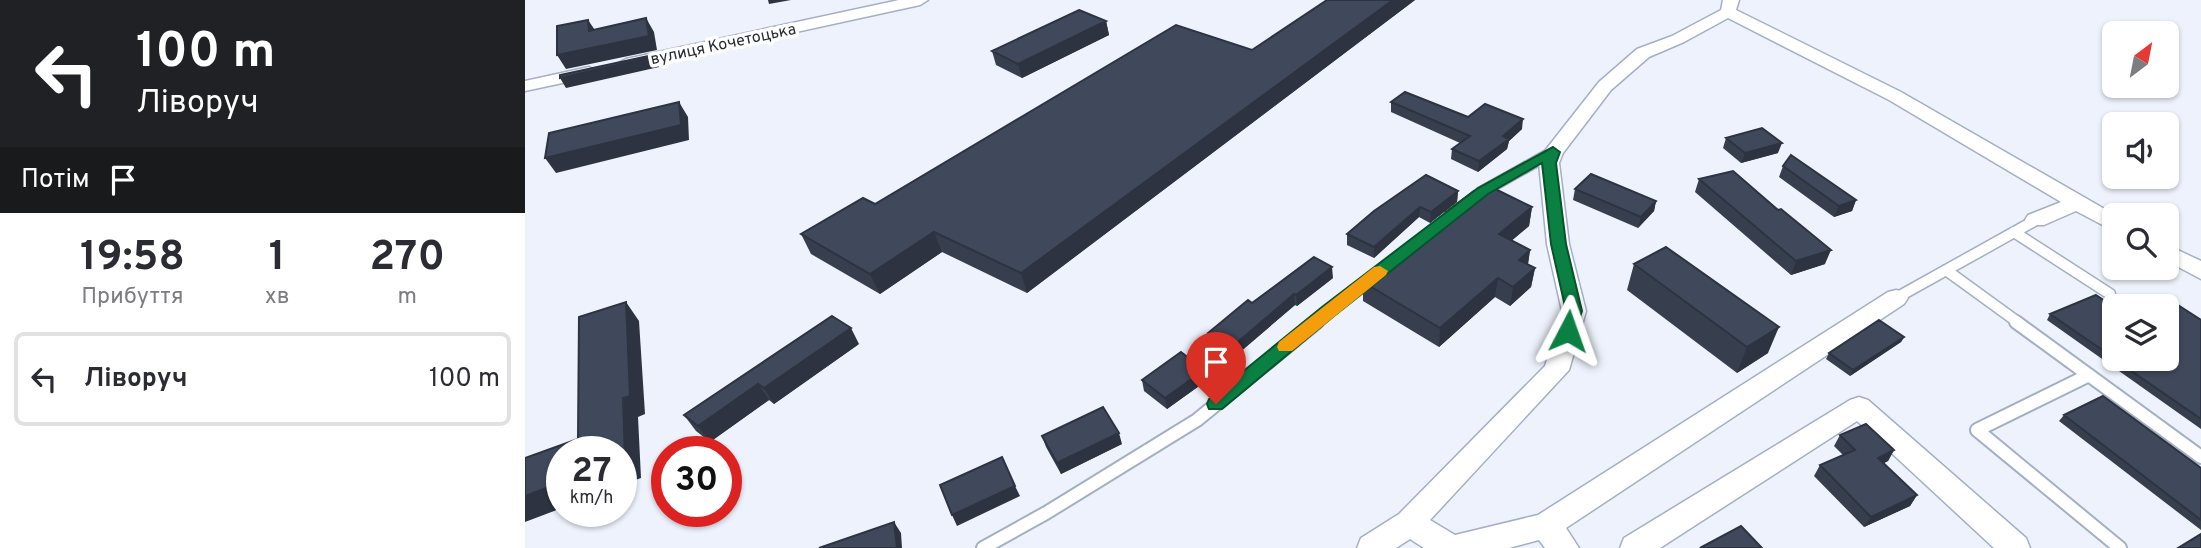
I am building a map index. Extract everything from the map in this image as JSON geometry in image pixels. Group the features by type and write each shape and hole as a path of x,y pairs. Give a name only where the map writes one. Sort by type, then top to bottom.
{"street":[{"name":"вулиця Кочетоцька","path":"525,86 920,0"},
{"path":"1372,548 1409,523 1556,370 1574,311 1558,244 1549,163 1553,152 1605,86 1643,53 1678,39 1729,6 1895,96 2102,217"},
{"path":"2036,220 2076,203"},
{"path":"2179,259 2201,271"},
{"path":"1456,548 1555,537 1896,298"},
{"path":"1635,548 1859,407 2015,548"},
{"path":"1409,523 1450,548"}],"lane":[{"path":"1471,200 1553,152"},
{"path":"1896,298 2036,220"},
{"path":"2014,232 2110,293"},
{"path":"983,548 1046,513 1197,420 1383,269"},
{"path":"1946,270 2201,457"},
{"path":"2089,375 1977,430 2120,548"}],"building":[{"path":"1327,0 1393,0 1021,273 934,232 870,274 801,234 863,198 875,204 1176,25 1252,50"},
{"path":"1079,10 1106,21 1018,64 992,51"},
{"path":"646,18 649,36 557,55 557,26 588,20 589,31"},
{"path":"653,57 560,78 560,75"},
{"path":"1405,92 1468,117 1485,104 1523,119 1503,136 1509,139 1479,161 1452,149 1470,136 1391,102"},
{"path":"679,102 681,125 545,158 549,133"},
{"path":"1762,128 1782,143 1745,153 1726,138"},
{"path":"1791,155 1856,200 1839,206 1783,166"},
{"path":"1733,171 1778,210 1781,209 1831,250 1796,261 1699,179"},
{"path":"1591,174 1656,201 1641,217 1575,189"},
{"path":"1426,175 1458,191 1431,212 1420,207 1374,247 1347,234 1374,211"},
{"path":"1489,186 1532,207 1499,234 1530,250 1519,260 1535,268 1513,287 1498,278 1440,328 1363,282 1451,215 1446,212 1474,191 1479,193"},
{"path":"1666,247 1779,327 1747,347 1634,264"},
{"path":"1314,257 1332,267 1294,294 1232,347 1208,333 1248,300 1252,303"},
{"path":"2096,295 2102,299 2102,350 2050,314"},
{"path":"626,302 630,396 623,398 624,436 578,436 579,317"},
{"path":"2179,306 2201,320 2201,419 2131,371 2179,371"},
{"path":"832,316 851,328 764,388 758,384 698,426 684,415"},
{"path":"1879,320 1904,337 1853,370 1829,353"},
{"path":"1181,352 1204,370 1165,398 1142,380"},
{"path":"2103,396 2201,468 2201,520 2064,415"},
{"path":"1103,407 1119,433 1057,463 1042,436"},
{"path":"1866,424 1894,450 1878,458 1917,495 1871,517 1820,465 1855,450 1840,435"},
{"path":"546,450 546,488 525,496 525,458"},
{"path":"1002,457 1015,486 952,515 940,485"},
{"path":"894,522 897,548 819,548"},
{"path":"1741,526 1762,548 1700,548"},
{"path":"2201,534 2201,548 2178,548"}],"slow traffic":[{"path":"1285,347 1380,271"}],"route":[{"path":"1216,404 1483,191 1553,152 1549,163 1558,244 1574,311 1568,331"}]}
